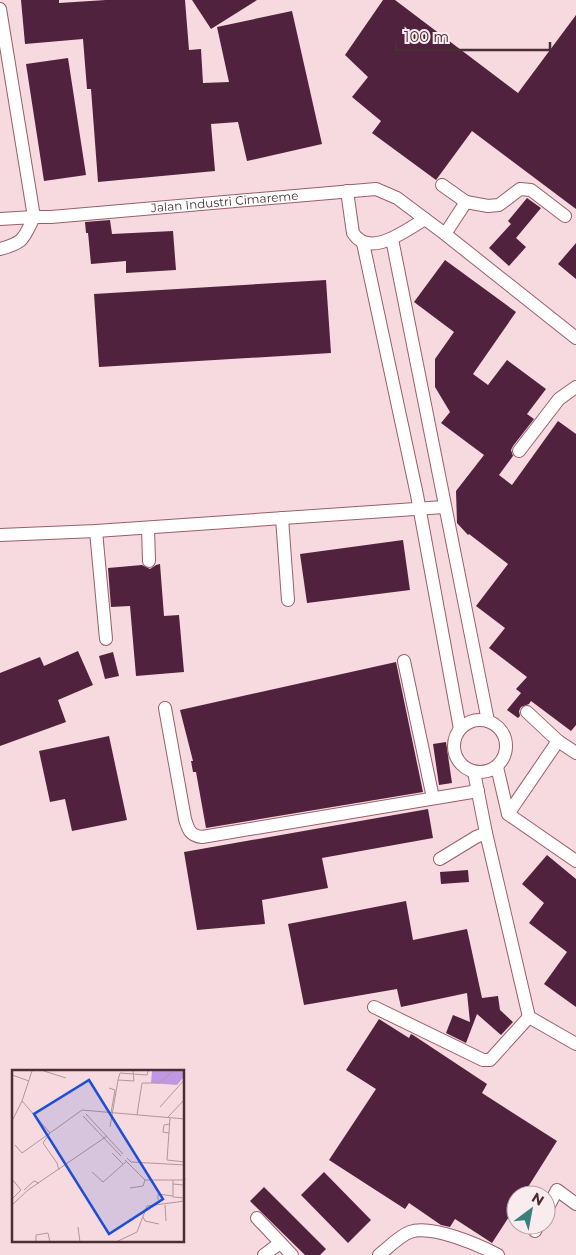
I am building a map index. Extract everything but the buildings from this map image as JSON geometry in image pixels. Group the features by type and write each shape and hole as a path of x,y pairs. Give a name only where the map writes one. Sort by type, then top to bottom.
{"street":[{"path":"0,9 34,216 23,240 0,250"},
{"path":"442,185 466,202 488,206 499,205 520,188 531,190 565,216"},
{"name":"Jalan Industri Cimareme","path":"0,219 34,216 51,217 376,190 397,198 576,338"},
{"path":"347,191 353,233 363,243 370,244 392,239 425,219"},
{"path":"445,234 466,202"},
{"path":"392,239 488,721"},
{"path":"363,243 419,509 460,729"},
{"path":"519,452 558,399 576,387"},
{"path":"0,535 148,528 444,507"},
{"path":"282,518 288,600"},
{"path":"148,528 149,561"},
{"path":"96,531 106,639"},
{"path":"404,661 433,798"},
{"path":"165,708 184,818 188,831 195,836 202,837 478,791"},
{"path":"527,712 558,742 576,754"},
{"path":"478,720 488,721 497,727 504,736 506,747 503,758 496,767 490,771 474,772 462,766 455,754 454,741 460,729 478,720"},
{"path":"508,814 558,742"},
{"path":"496,767 508,814 576,861"},
{"path":"474,772 486,833 529,1016 576,1044"},
{"path":"440,859 486,833"},
{"path":"374,1007 484,1060 490,1060 529,1016"},
{"path":"556,1192 557,1190 576,1204"},
{"path":"257,1218 292,1255"},
{"path":"379,1255 409,1232 419,1230 435,1232 468,1242 498,1255"},
{"path":"264,1255 280,1242"}]}
